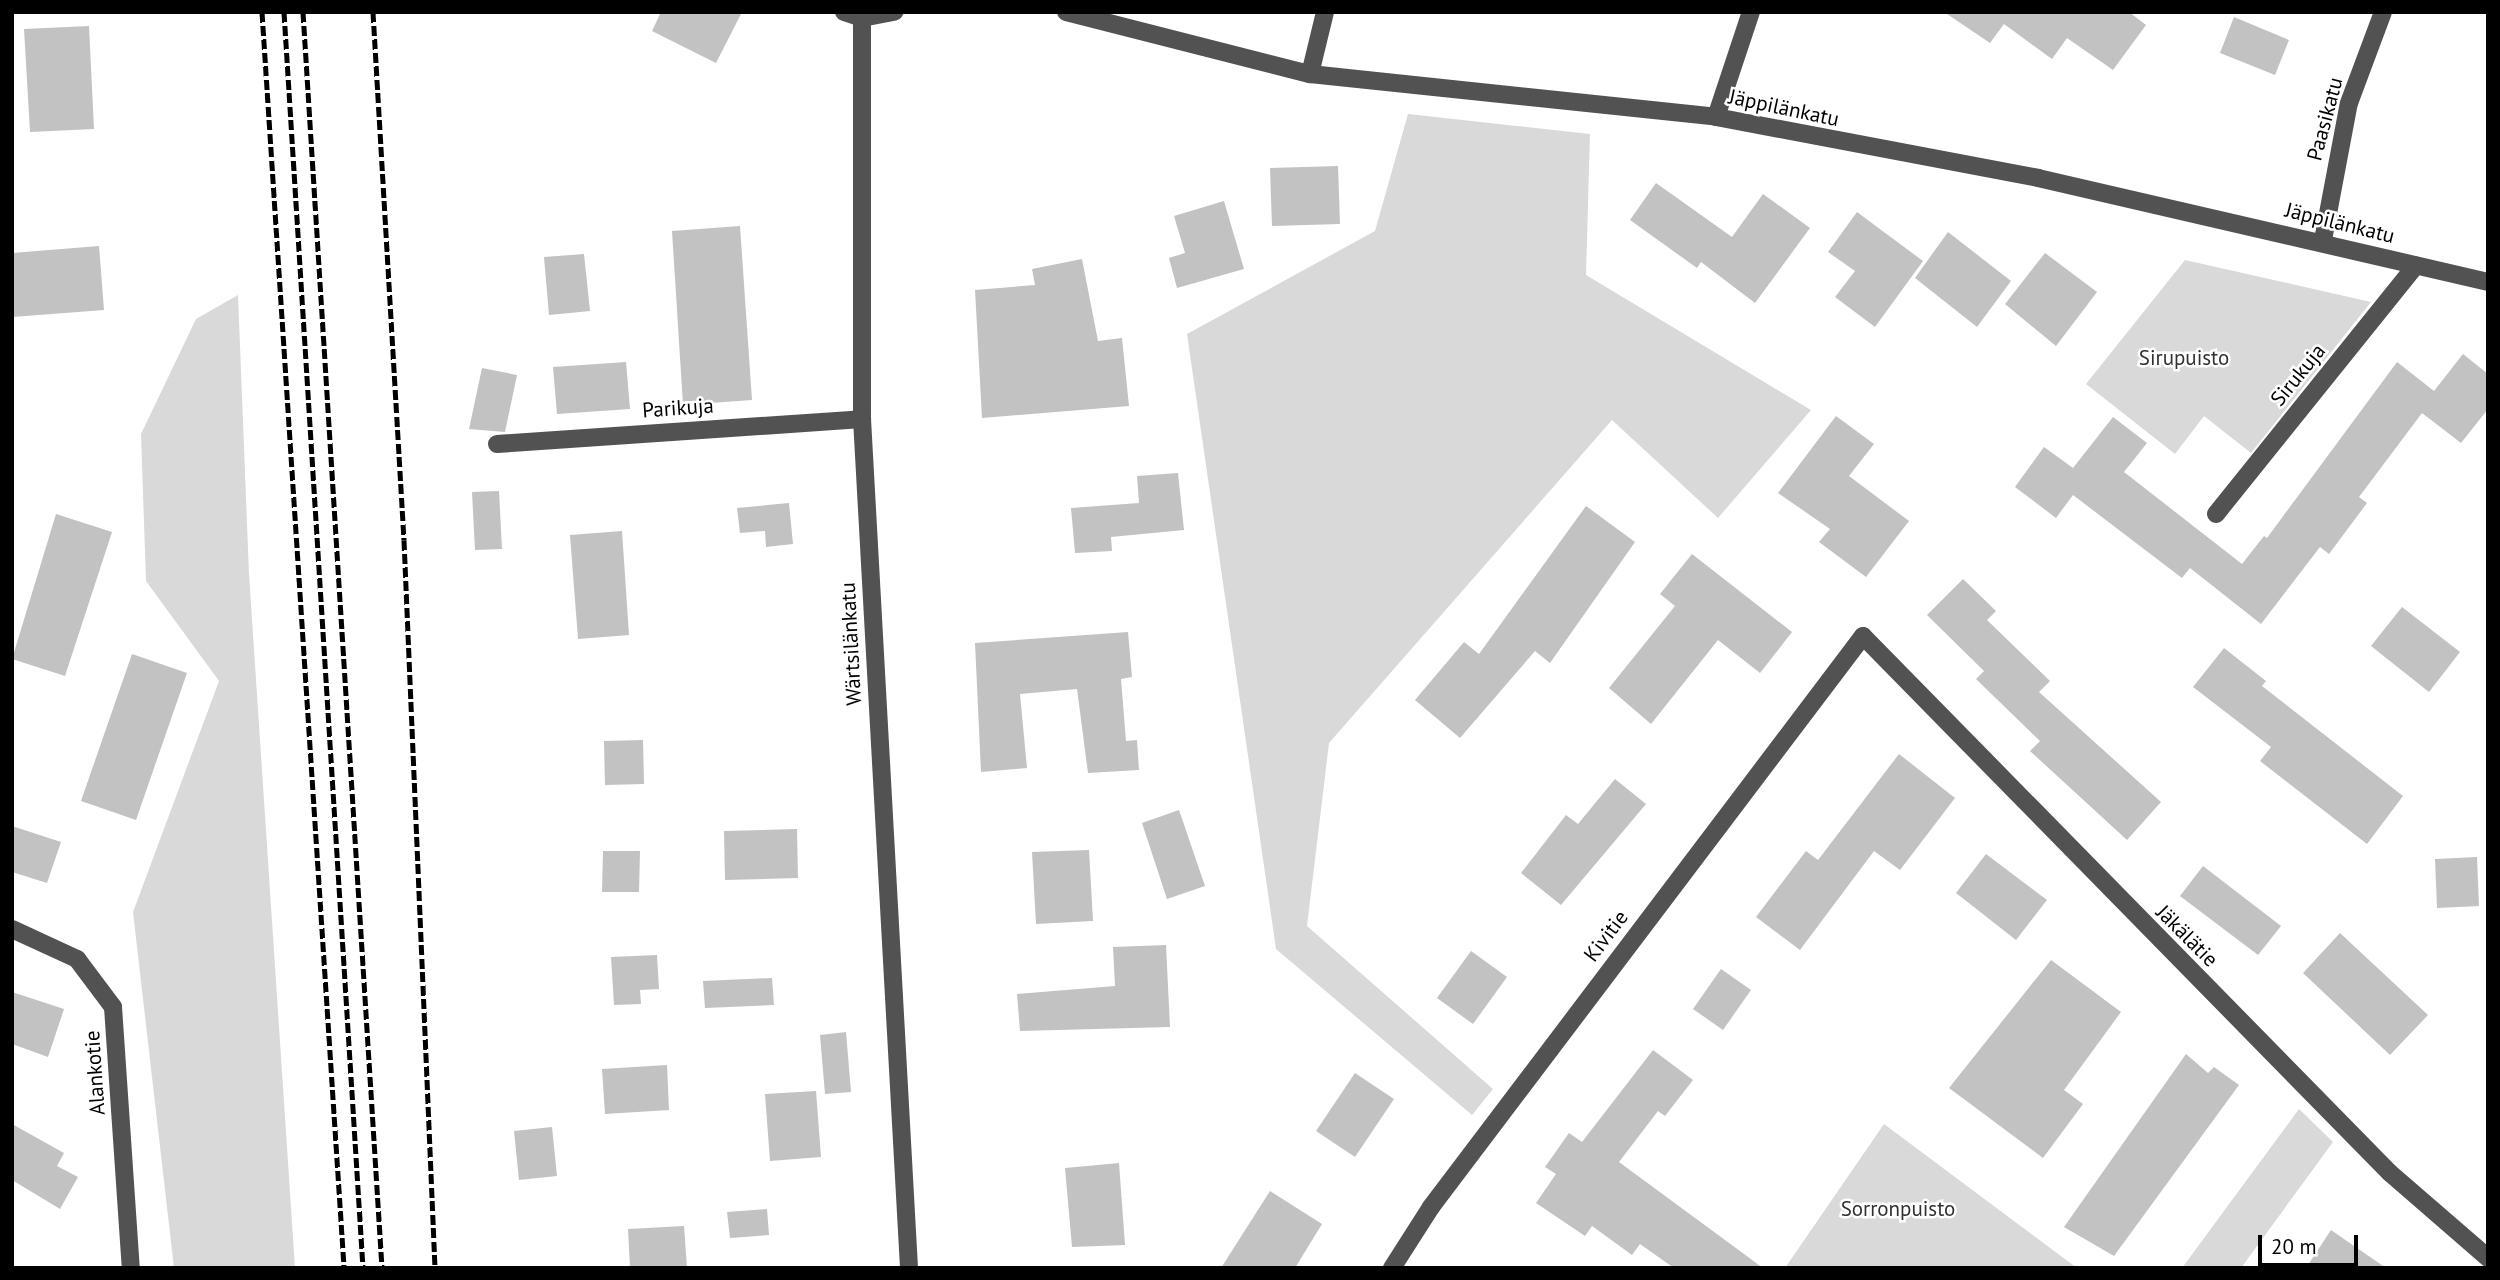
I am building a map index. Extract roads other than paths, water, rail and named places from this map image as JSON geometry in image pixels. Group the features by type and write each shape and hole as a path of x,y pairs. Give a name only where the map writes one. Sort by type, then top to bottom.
{"street":[{"path":"844,12 862,18 894,12"},
{"name":"Jäppilänkatu","path":"1066,12 1310,74 1716,117 2038,178 2323,240 2488,282"},
{"path":"1310,74 1325,12"},
{"path":"1716,117 1752,12"},
{"name":"Paasikatu","path":"2323,240 2349,103 2383,12"},
{"name":"Wärtsilänkatu","path":"862,18 862,419 909,1268"},
{"name":"Sirukuja","path":"2216,514 2416,265"},
{"name":"Parikuja","path":"497,444 862,419"},
{"name":"Jäkälätie","path":"1863,636 2390,1173 2488,1258"},
{"name":"Kivitie","path":"1392,1268 1431,1207 1863,636"},
{"name":"Alankotie","path":"12,929 77,959 113,1007 131,1268"}],"railway":[{"path":"262,12 344,1268"},
{"path":"284,12 363,1268"},
{"path":"303,12 382,1268"},
{"path":"373,12 404,540 435,1268"}],"park label":[{"name":"Sirupuisto","path":"2184,358"},
{"name":"Sorronpuisto","path":"1898,1209"}]}
